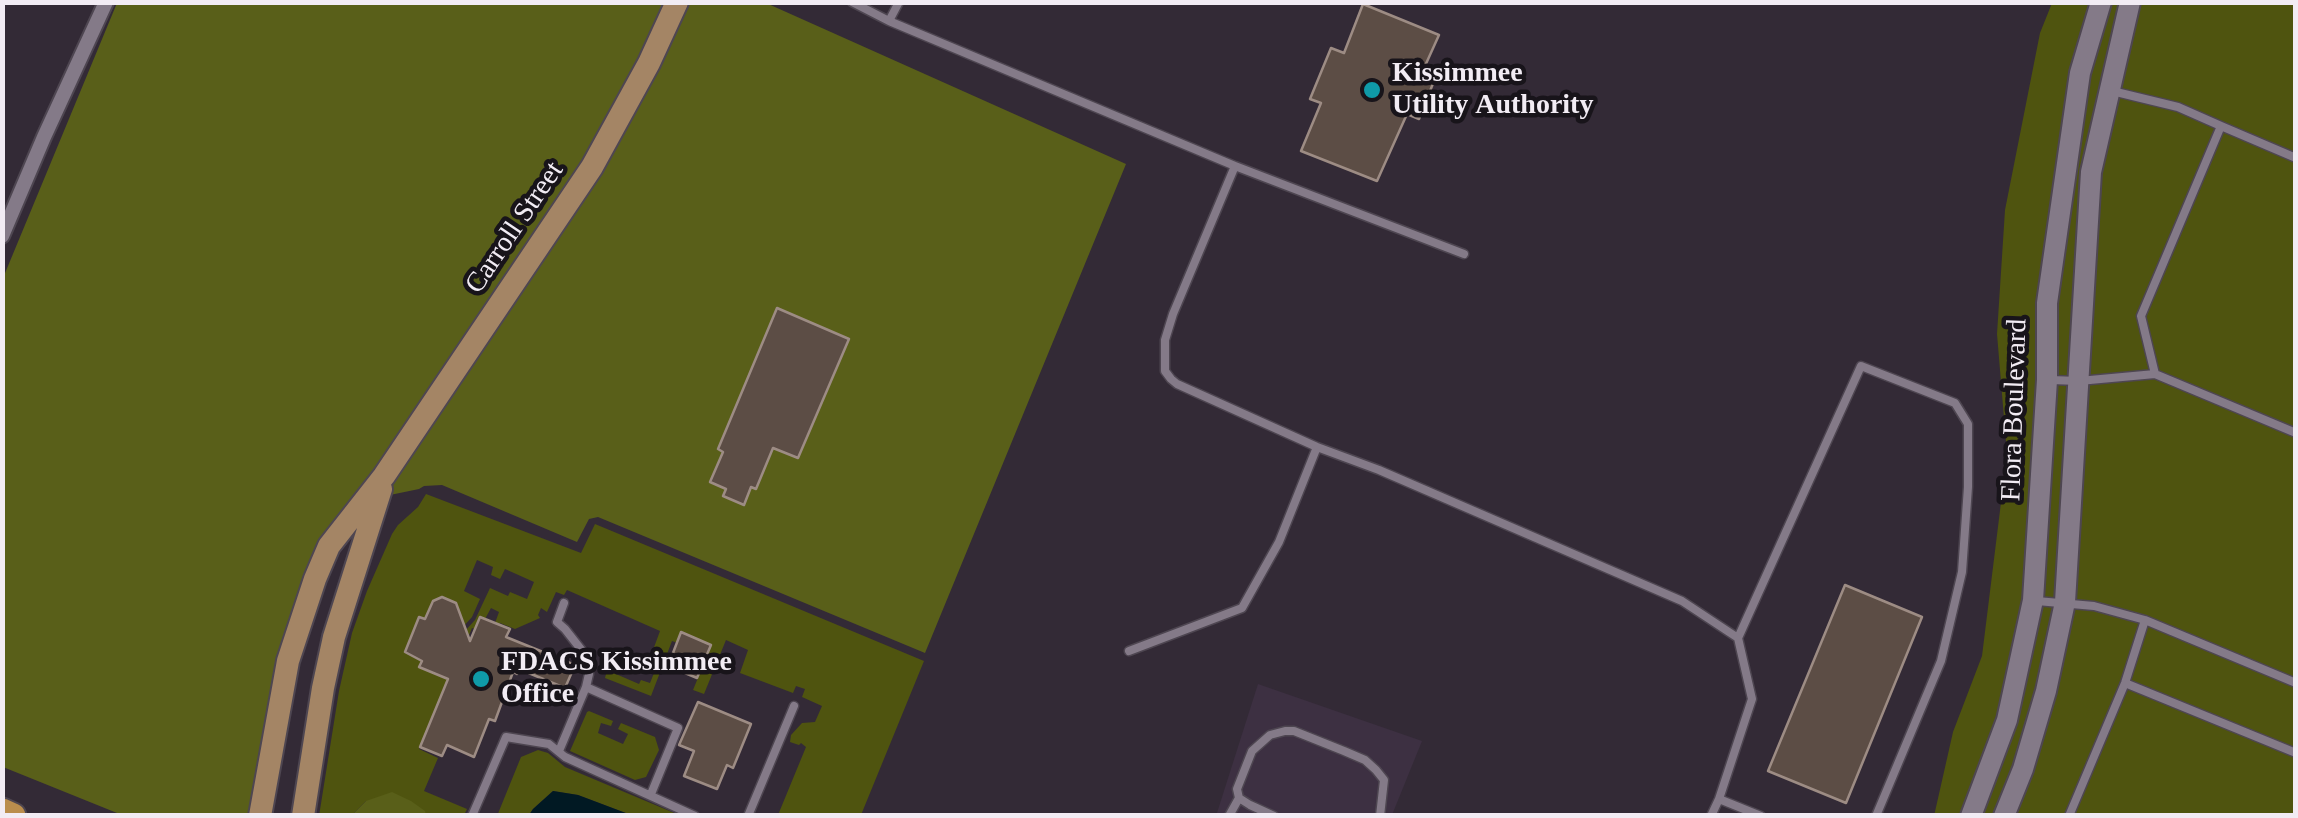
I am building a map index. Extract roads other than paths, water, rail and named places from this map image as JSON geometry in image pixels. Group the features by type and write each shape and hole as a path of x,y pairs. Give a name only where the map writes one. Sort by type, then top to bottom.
{"highway":[{"path":"2,811 13,816"}],"main road":[{"name":"Carroll Street","path":"260,816 288,661 314,579 330,546 384,476 592,167 676,2"},
{"name":"Carroll Street","path":"303,816 334,638 384,476"}],"street":[{"path":"2,236 106,2"},
{"name":"Flora Boulevard","path":"1971,816 2007,720 2033,600 2047,380 2047,304 2080,73 2101,2"},
{"path":"2004,816 2023,769 2046,691 2065,602 2091,172 2130,2"}],"lane":[{"path":"852,2 1236,166 1464,254"},
{"path":"889,21 899,2"},
{"path":"2110,90 2178,107 2296,158"},
{"path":"2155,374 2141,316 2221,126"},
{"path":"1236,166 1165,340 1166,371 1177,384 1682,601 1738,638"},
{"path":"1711,816 1752,699 1738,638 1861,366 1956,403 1968,424 1962,572 1941,661 1876,816"},
{"path":"2047,380 2155,374 2296,433"},
{"path":"1129,650 1242,608 1279,542 1317,447"},
{"path":"2033,600 2118,611 2296,682"},
{"path":"558,751 589,674 587,657 557,622 564,602"},
{"path":"2068,816 2125,683 2145,620"},
{"path":"2125,683 2296,753"},
{"path":"586,688 678,728 651,794"},
{"path":"748,816 794,706"},
{"path":"1274,816 1240,798 1237,790 1252,750 1270,735 1286,731 1365,760 1384,780 1380,816"},
{"path":"472,816 506,737 549,744 565,757 695,816"},
{"path":"1229,816 1240,798"},
{"path":"1719,799 1761,816"}],"water":[{"path":"553,791 578,795 631,815 529,815"}],"place":[{"name":"Kissimmee Utility Authority","path":"1372,90"},
{"name":"FDACS Kissimmee Office","path":"481,679"}]}
